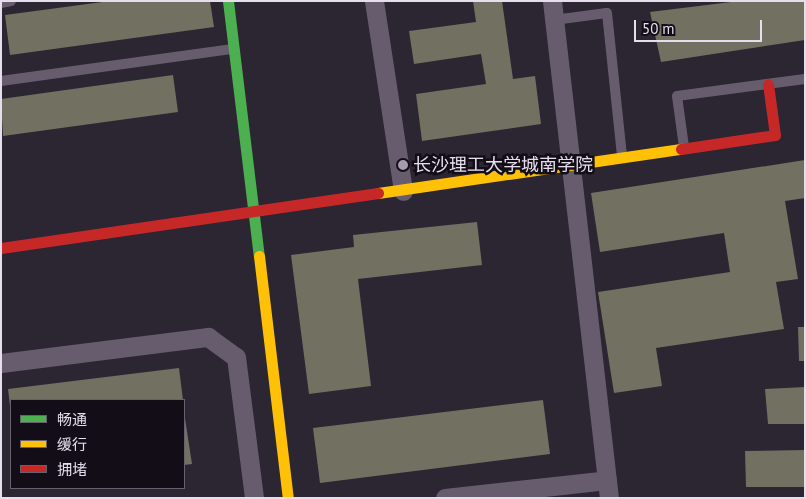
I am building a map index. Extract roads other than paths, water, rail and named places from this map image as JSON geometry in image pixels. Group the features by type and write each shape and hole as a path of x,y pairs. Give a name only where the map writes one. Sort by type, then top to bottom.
{"street":[{"path":"228,1 288,498"},
{"path":"374,1 403,191"},
{"path":"444,498 608,489 569,165 553,10"},
{"path":"1,248 253,213 622,156 775,135 768,84"},
{"path":"1,363 208,336 236,357 254,498"}],"lane":[{"path":"1,3 11,1"},
{"path":"553,10 607,13 622,156"},
{"path":"1,81 234,49"},
{"path":"684,147 677,96 805,79"}],"place":[{"name":"长沙理工大学城南学院","path":"403,165"}]}
